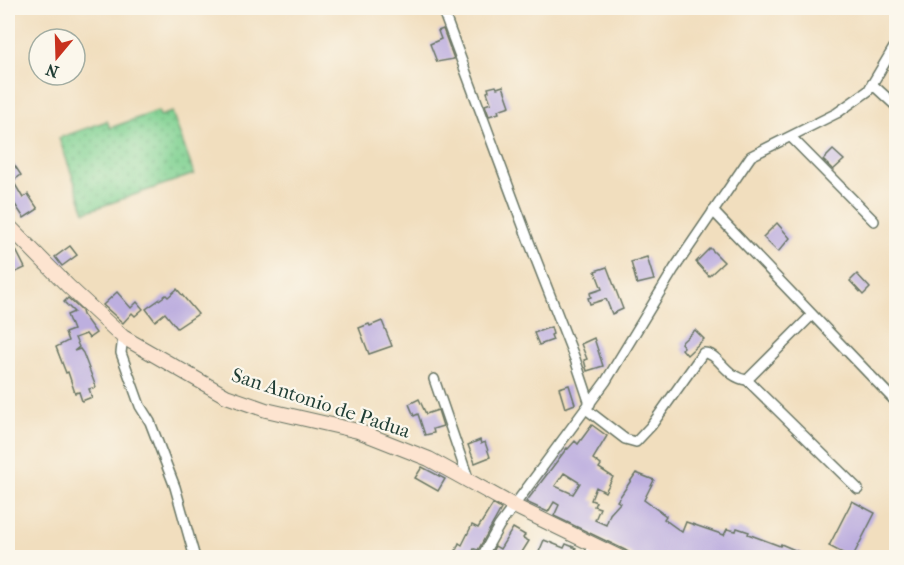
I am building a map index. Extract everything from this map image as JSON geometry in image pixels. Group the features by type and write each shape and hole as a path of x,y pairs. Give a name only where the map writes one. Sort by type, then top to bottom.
{"street":[{"path":"442,8 575,359 588,406 625,439 636,442 651,426 703,353 711,354 734,377 747,380 858,489"},
{"path":"481,558 499,526 606,381 674,269 750,156 837,113 868,92 897,44"},
{"path":"872,84 897,106"},
{"path":"791,137 874,221"},
{"path":"713,211 897,402"},
{"name":"San Antonio de Padua","path":"8,225 68,286 123,337 226,396 266,410 358,432 429,459 591,551 621,558"},
{"path":"747,380 812,315"},
{"path":"123,337 121,354 140,406 150,422 176,487 195,558"},
{"path":"434,379 469,481"}],"green space":[{"path":"158,111 160,116 172,112 194,174 85,212 59,138 107,121 110,128"}],"building":[{"path":"443,29 454,59 437,62 430,44 441,39 438,31"},
{"path":"496,86 497,88 503,86 510,106 489,116 485,105 491,103 487,92 488,88"},
{"path":"833,150 844,160 833,170 823,160"},
{"path":"13,163 21,175 13,181 23,198 28,194 38,209 24,218 10,197 8,198 8,167"},
{"path":"777,223 790,238 778,252 763,237"},
{"path":"12,242 25,268 14,273 8,257 8,244"},
{"path":"70,246 77,255 62,266 55,257"},
{"path":"710,248 724,262 709,276 696,262"},
{"path":"647,257 654,280 637,284 631,262"},
{"path":"607,267 623,309 612,314 606,299 590,304 588,298 591,297 590,293 602,289 595,271"},
{"path":"857,274 870,288 863,295 850,281"},
{"path":"177,289 198,314 177,328 165,313 155,321 146,309 166,295 168,297"},
{"path":"117,292 131,308 137,302 143,309 135,316 132,313 123,323 103,305"},
{"path":"68,298 82,311 96,333 89,338 86,334 75,338 79,347 74,351 80,349 83,353 96,387 89,389 92,397 82,401 79,392 75,393 56,347 68,341 65,333 73,330 67,315 74,312 64,302"},
{"path":"382,321 392,346 369,354 359,328"},
{"path":"551,327 553,340 539,345 534,333"},
{"path":"695,330 704,339 687,355 681,343"},
{"path":"594,338 603,366 587,371 584,360 587,359 581,344"},
{"path":"569,385 575,404 565,408 559,388"},
{"path":"419,399 426,414 438,410 443,426 433,429 434,433 425,435 418,414 414,416 409,404"},
{"path":"592,425 607,436 593,459 601,465 599,468 613,477 605,492 596,487 591,500 596,502 594,506 600,508 595,520 606,525 610,514 620,503 617,501 636,473 654,480 644,500 666,516 664,519 682,532 686,522 724,535 727,529 736,531 737,528 813,558 632,558 633,555 625,550 554,516 559,505 554,502 548,512 526,502 567,448 575,441 578,444","holes":["564,473 580,483 573,494 555,486"]},
{"path":"480,440 481,444 485,442 490,457 475,463 468,445"},
{"path":"422,467 445,479 438,491 415,478"},
{"path":"852,501 875,513 852,558 829,546"},
{"path":"493,504 501,509 478,550 474,549 470,558 453,558 459,543 462,545 472,525 478,528"},
{"path":"513,528 525,535 523,538 529,541 519,557 493,558 490,556 495,546 500,549"},
{"path":"544,540 564,548 566,544 576,548 572,558 551,558 539,552"}]}
